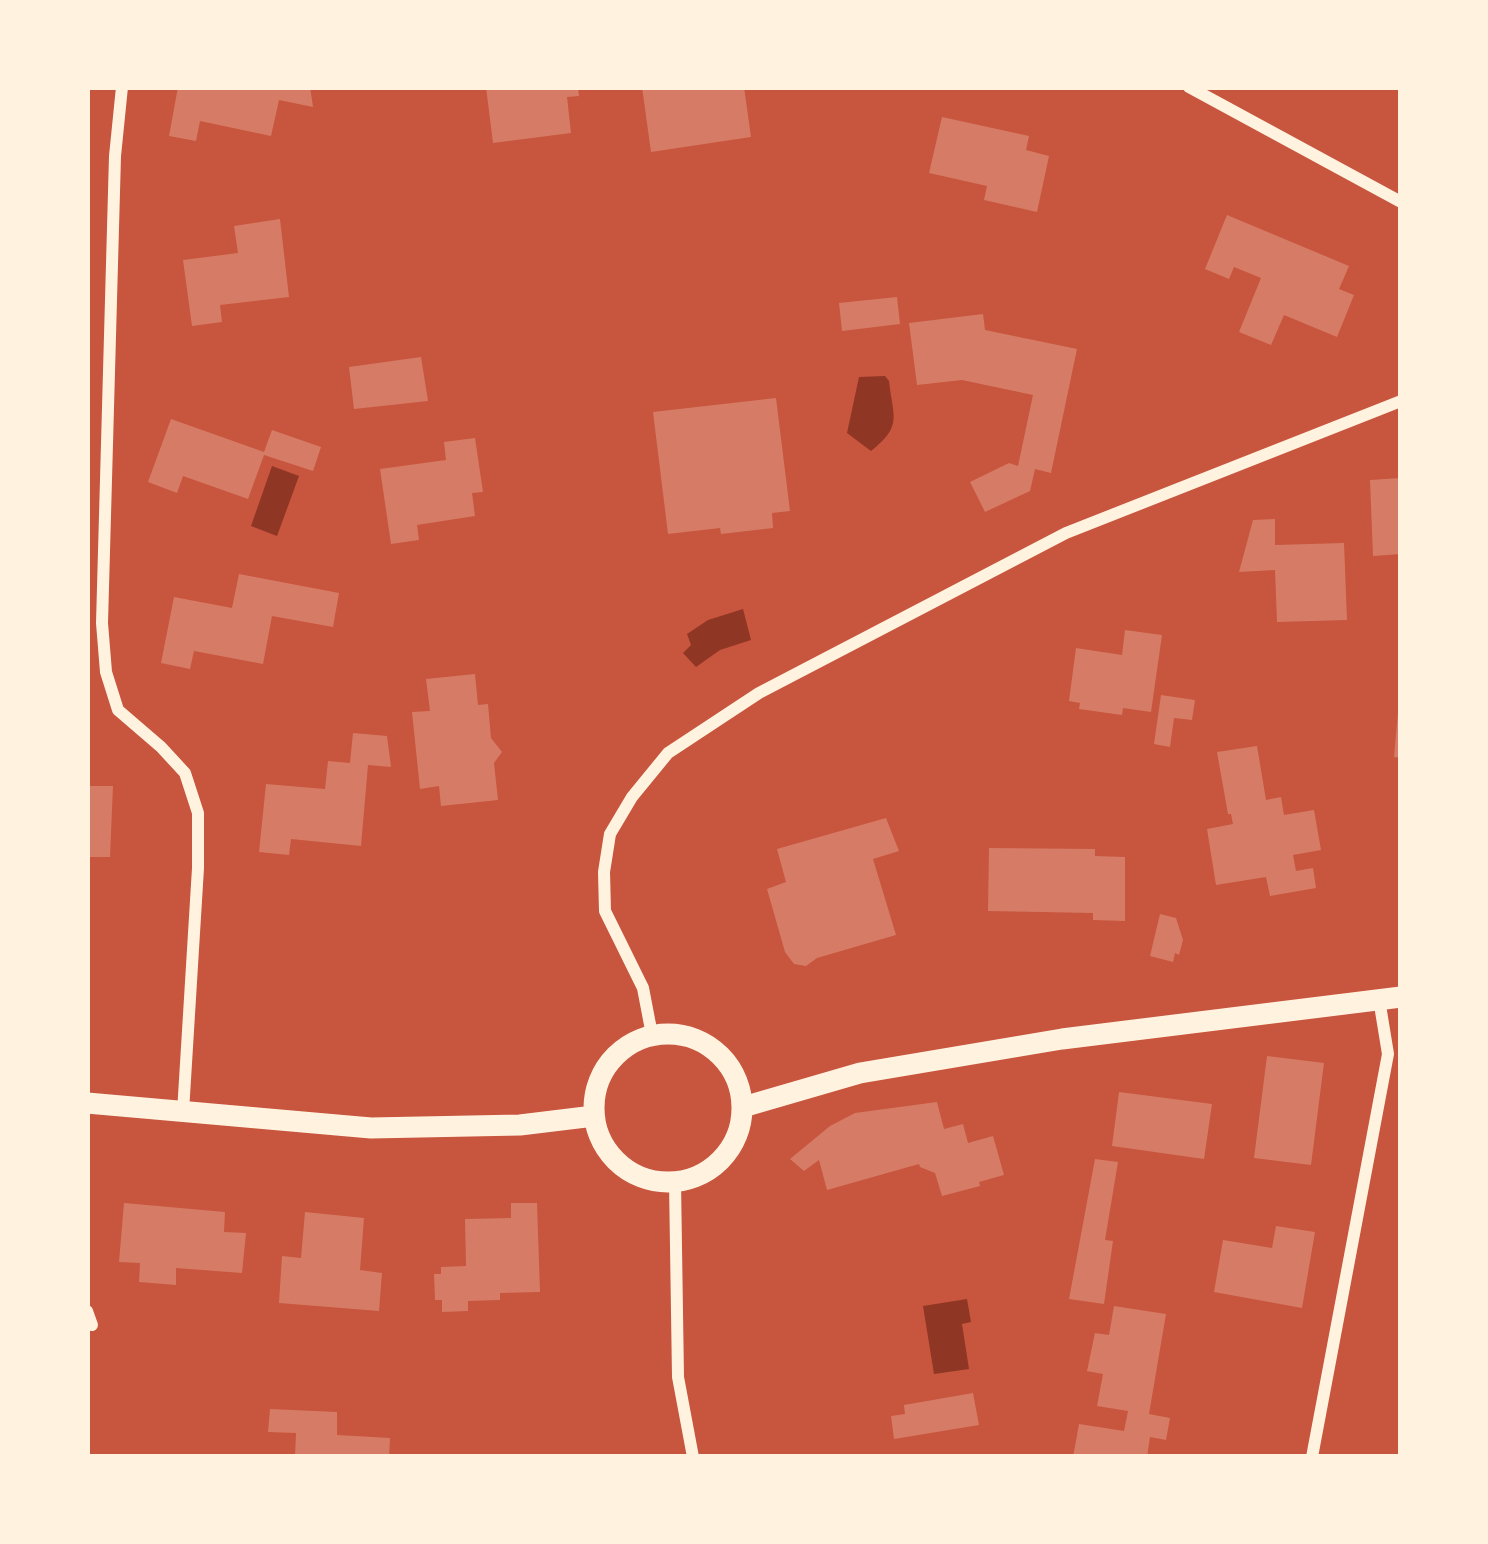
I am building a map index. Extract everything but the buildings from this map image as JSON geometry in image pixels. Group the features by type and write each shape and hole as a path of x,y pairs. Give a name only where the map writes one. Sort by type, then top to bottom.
{"street":[{"path":"122,87 115,156 102,623 106,672 118,710 185,773 198,813 182,1112"},
{"path":"1189,87 1401,202"},
{"path":"652,1035 643,988 605,911 604,872 610,834 632,797 668,753 758,693 1066,533 1401,401"},
{"path":"742,1107 820,1082 1062,1039 1390,998 1388,1054 1312,1457"},
{"path":"652,1035 695,1039 714,1050 739,1085 742,1107 741,1125 724,1157 710,1170 675,1182 631,1172 612,1158 594,1116 602,1074 615,1056 652,1035"},
{"path":"87,1103 371,1128 520,1125 594,1116"},
{"path":"675,1182 678,1377 693,1457"}],"shaded area":[{"path":"885,376 894,420 888,435 871,451 847,433 859,377"},
{"path":"272,466 299,476 277,536 251,526"},
{"path":"743,609 751,640 720,650 696,667 683,653 691,645 687,634 708,620"},
{"path":"967,1299 971,1322 962,1324 969,1369 934,1374 923,1306"}]}
